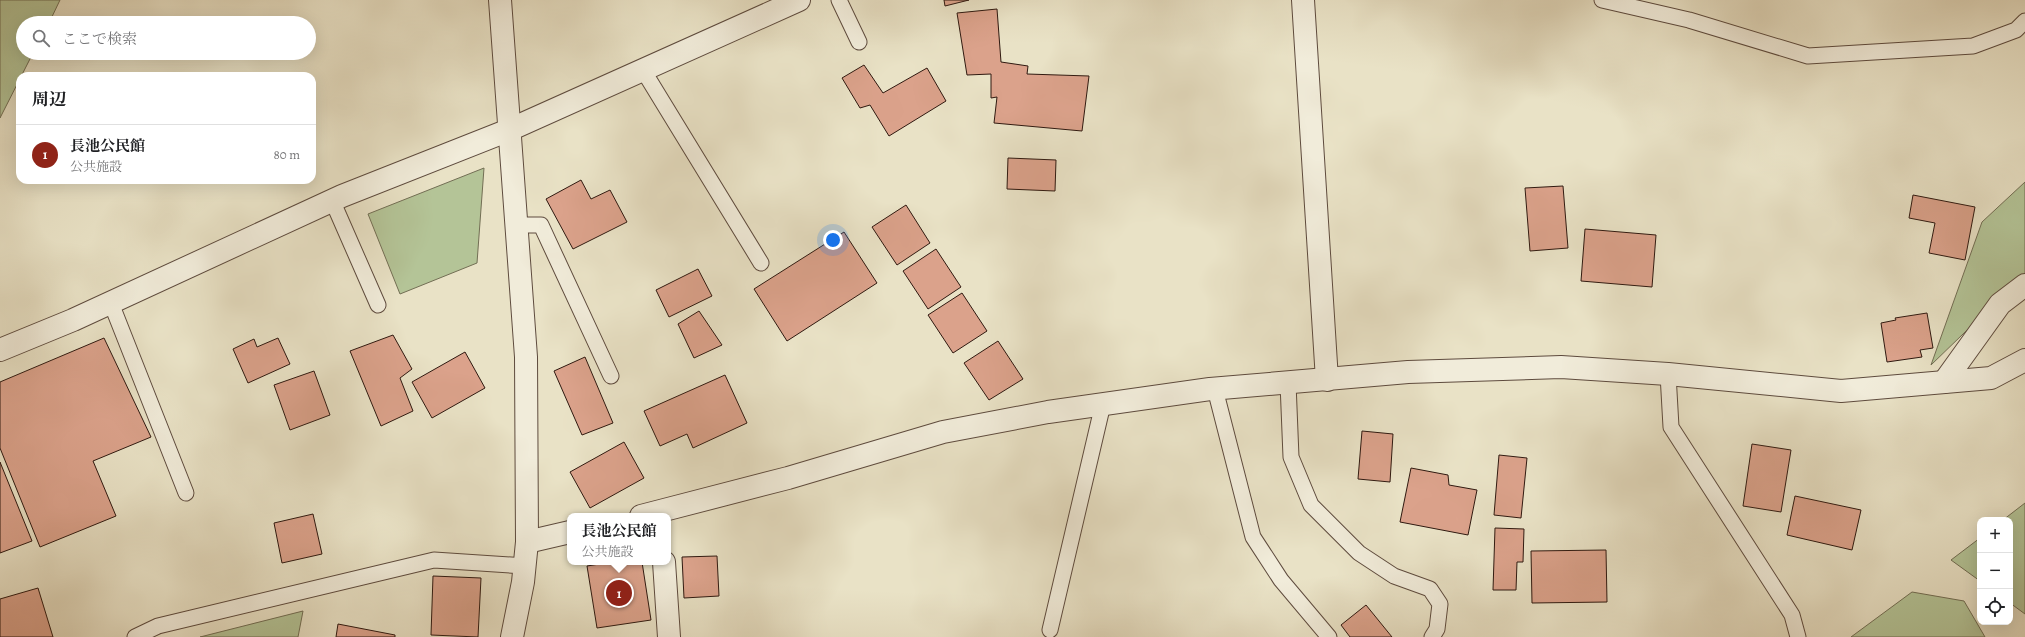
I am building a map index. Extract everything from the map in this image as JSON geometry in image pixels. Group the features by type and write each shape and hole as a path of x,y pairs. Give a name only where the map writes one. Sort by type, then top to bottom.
{"street":[{"path":"500,0 508,130 526,357 527,542 525,566 512,637"},
{"path":"0,350 111,303 332,200 508,130 799,0"},
{"path":"1303,0 1327,380"},
{"path":"1944,382 2000,304 2025,285"},
{"path":"660,513 788,478 943,432 1048,412 1215,389 1408,372 1561,367 1668,374 1841,391 1991,378 2025,360"},
{"path":"527,542 567,533"},
{"path":"664,565 669,637"}],"lane":[{"path":"839,0 859,42"},
{"path":"1602,0 1690,20 1808,56 1973,46 2016,30 2025,21"},
{"path":"643,70 761,263"},
{"path":"332,200 378,305"},
{"path":"516,225 541,225 611,376"},
{"path":"111,303 186,493"},
{"path":"1668,374 1671,427 1792,614 1798,637"},
{"path":"1288,383 1291,457 1311,505 1358,552 1394,576 1430,589 1440,604 1437,629 1432,637"},
{"path":"1215,389 1253,537 1281,580 1329,637"},
{"path":"1050,630 1103,404"},
{"path":"135,637 158,626 434,560 525,566"}],"green space":[{"path":"0,0 60,0 52,16 16,16 16,60 29,60 23,72 16,72 16,86 0,118"},
{"path":"484,168 477,263 400,294 368,214"},
{"path":"2025,182 2025,274 1931,365 1982,222"},
{"path":"2025,503 2025,614 2013,605 2013,517 2007,517"},
{"path":"1977,540 1977,579 1951,560"},
{"path":"1912,592 1964,601 1985,637 1851,637"},
{"path":"303,611 298,637 200,637"}],"building":[{"path":"944,0 969,0 945,6"},
{"path":"997,9 1001,62 1028,66 1027,74 1089,76 1082,131 994,123 997,97 991,98 991,74 967,75 957,13"},
{"path":"864,65 883,93 927,68 946,101 889,136 870,105 860,108 842,78"},
{"path":"1008,158 1056,160 1055,191 1007,189"},
{"path":"581,180 591,199 610,190 627,222 573,249 546,199"},
{"path":"1563,186 1568,248 1530,251 1525,188"},
{"path":"1913,195 1975,207 1965,260 1929,253 1935,223 1909,218"},
{"path":"906,205 930,243 897,265 872,227"},
{"path":"1585,229 1656,235 1652,287 1581,281"},
{"path":"844,232 877,283 787,341 754,289"},
{"path":"936,249 961,287 928,309 903,271"},
{"path":"698,269 712,296 669,317 656,290"},
{"path":"962,293 987,331 953,353 928,315"},
{"path":"699,311 722,345 694,358 678,324"},
{"path":"1927,313 1933,348 1920,350 1922,357 1887,362 1881,323 1896,320 1895,318"},
{"path":"393,335 412,369 400,378 413,411 381,426 350,351"},
{"path":"104,338 151,437 93,461 116,516 40,547 0,448 0,382"},
{"path":"278,338 290,364 248,383 233,349 254,339 257,347"},
{"path":"998,341 1023,379 989,400 964,363"},
{"path":"465,352 485,388 432,418 412,382"},
{"path":"585,357 613,423 582,435 554,371"},
{"path":"314,371 330,415 290,430 274,385"},
{"path":"725,375 747,423 693,448 687,434 660,446 644,411"},
{"path":"1362,431 1393,434 1390,482 1358,479"},
{"path":"624,442 644,478 590,508 570,472"},
{"path":"1752,444 1791,450 1781,512 1743,506"},
{"path":"1499,455 1527,458 1521,518 1494,515"},
{"path":"0,462 32,541 0,553"},
{"path":"1411,468 1448,475 1449,485 1477,490 1468,535 1400,522"},
{"path":"1795,496 1861,510 1852,550 1787,535"},
{"path":"313,514 322,554 282,563 274,523"},
{"path":"1495,528 1524,529 1523,562 1517,562 1516,590 1493,590"},
{"path":"1606,550 1607,602 1532,603 1531,551"},
{"path":"717,556 719,596 684,598 682,557"},
{"path":"642,565 651,620 597,628 587,566"},
{"path":"433,576 481,578 478,637 431,635"},
{"path":"38,588 53,637 0,637 0,599"},
{"path":"1366,605 1392,637 1350,637 1341,625"},
{"path":"338,624 395,635 395,637 336,637"}],"place":[{"name":"長池公民館","path":"619,593"}]}
